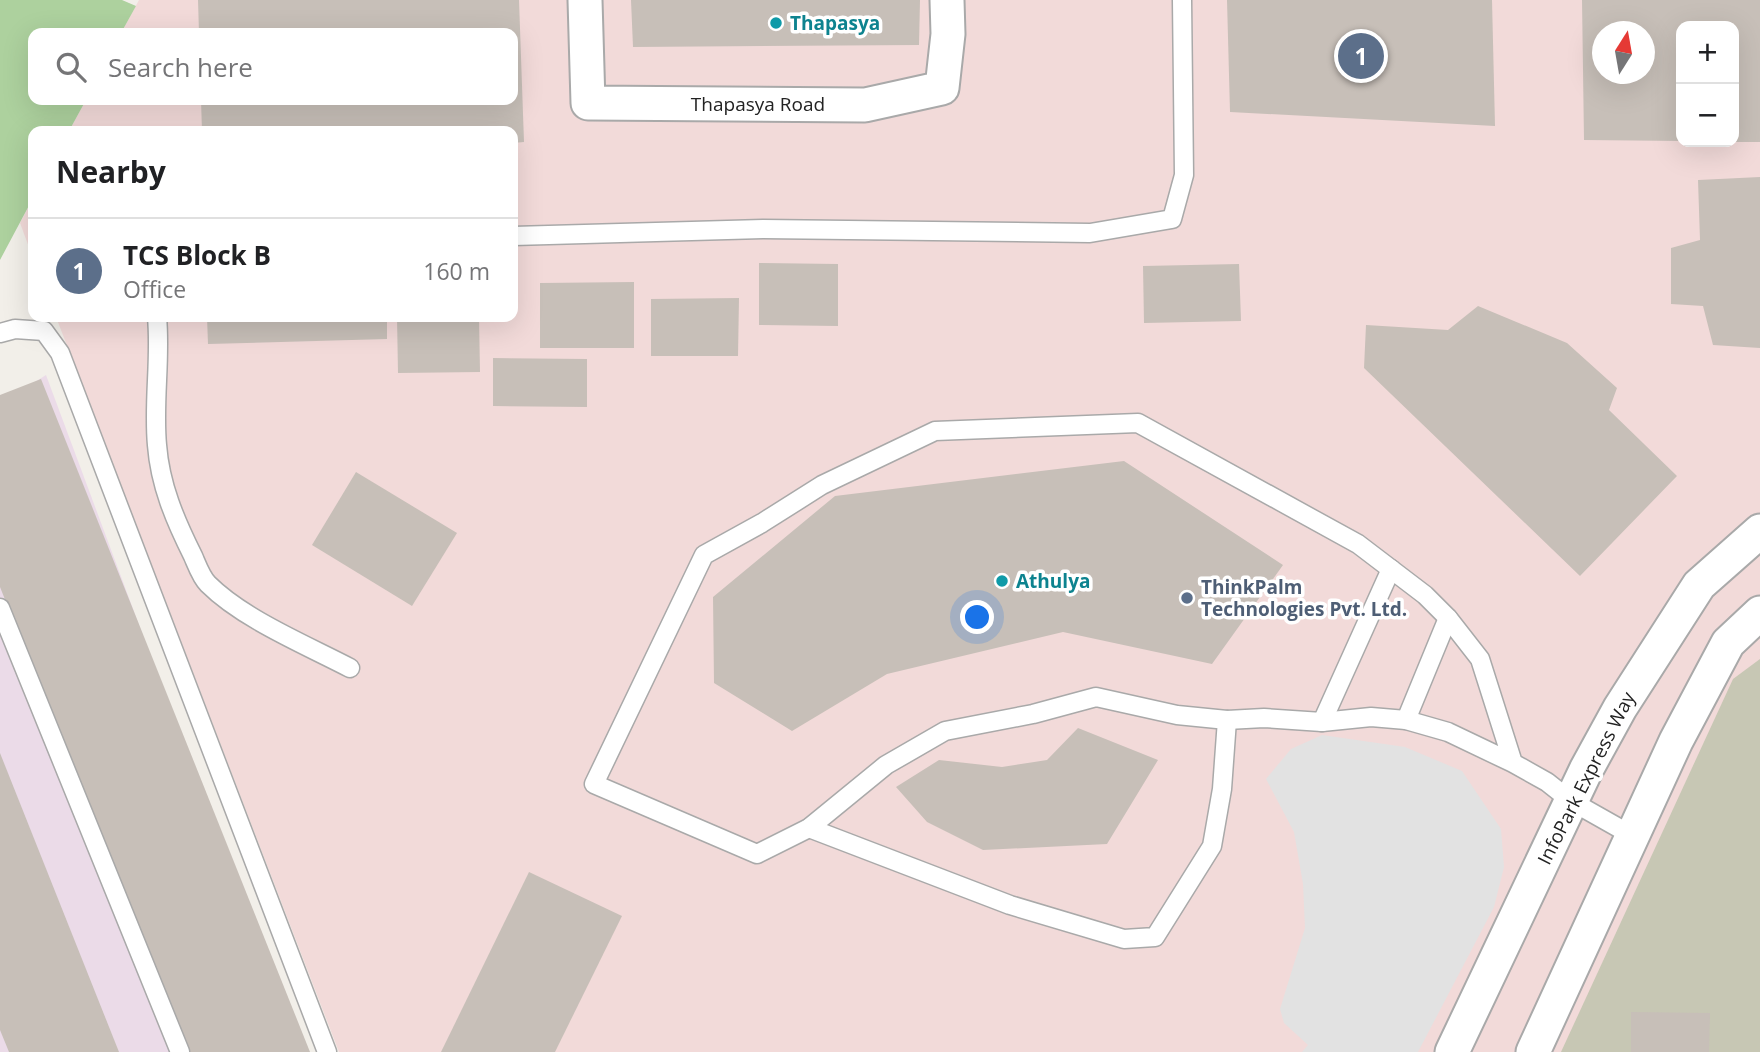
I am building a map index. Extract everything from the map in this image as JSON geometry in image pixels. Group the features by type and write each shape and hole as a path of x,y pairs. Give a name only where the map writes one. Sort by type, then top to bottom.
{"street":[{"name":"Thapasya Road","path":"584,0 587,103 865,105 942,88 948,34 947,0"},
{"name":"InfoPark Express Way","path":"1452,1052 1571,801 1620,708 1699,585 1760,531"},
{"path":"1532,1052 1676,741 1728,643 1760,613"}],"lane":[{"path":"518,236 764,229 1090,233 1172,219 1184,175 1182,0"},
{"path":"157,322 155,403 162,484 179,528 205,582 230,604 350,668"},
{"path":"0,333 15,329 44,331 60,353 327,1052"},
{"path":"1513,763 1480,659 1448,618 1425,595 1358,544 1138,422 935,431 822,485 704,555 594,784 757,854 809,828 886,765 945,731 1033,714 1096,697 1177,715 1227,720 1264,718 1322,722 1371,717 1406,720 1448,732 1513,763 1547,782 1571,801 1633,836"},
{"path":"1322,722 1391,569"},
{"path":"0,608 180,1052"},
{"path":"1406,720 1448,618"},
{"path":"809,828 1010,905 1124,939 1155,937 1212,846 1222,789 1227,720"}],"shaded area":[{"path":"139,0 1760,0 1760,1052 339,1052 58,322 518,322 518,126 72,126 83,105 518,105 518,28 124,28"},
{"path":"28,208 28,245 20,223"},
{"path":"46,375 298,1052 0,1052 0,404"},
{"path":"1760,659 1760,1052 1561,1052 1733,679"},
{"path":"1322,735 1405,747 1462,771 1501,829 1504,867 1494,907 1418,1052 1302,1052 1308,1045 1284,1023 1280,1009 1305,928 1303,884 1294,832 1266,779 1291,749"}],"green space":[{"path":"0,0 122,0 136,6 124,28 28,28 28,105 83,105 72,126 28,126 28,207 0,260"}],"building":[{"path":"198,0 519,0 524,142 518,143 518,126 202,126 201,105 518,105 518,28 199,28"},
{"name":"Thapasya","path":"631,0 920,0 919,45 633,47"},
{"path":"1227,0 1492,0 1495,126 1230,112"},
{"path":"1582,0 1760,0 1760,142 1739,142 1739,21 1676,21 1676,141 1584,140"},
{"path":"1760,177 1760,348 1713,345 1703,306 1671,304 1671,248 1700,240 1698,180"},
{"path":"759,263 838,264 838,326 759,325"},
{"path":"1239,264 1241,321 1144,323 1143,266"},
{"path":"634,282 634,348 540,348 540,283"},
{"path":"739,298 738,356 651,356 651,299"},
{"path":"1478,306 1567,343 1617,388 1609,410 1677,476 1580,576 1364,368 1366,325 1448,330"},
{"path":"207,322 387,322 387,339 208,344"},
{"path":"397,322 479,322 480,372 398,373"},
{"path":"493,358 587,359 587,407 493,406"},
{"path":"41,379 310,1052 186,1052 0,587 0,395"},
{"name":"Athulya","path":"1124,461 1283,565 1212,664 1063,632 887,674 792,731 714,683 713,597 835,496"},
{"path":"356,472 457,533 412,606 312,545"},
{"path":"1078,728 1158,760 1107,844 983,850 927,822 896,787 939,760 1002,767 1047,760"},
{"path":"0,753 119,1052 9,1052 0,1030"},
{"path":"529,872 622,916 555,1052 441,1052"},
{"path":"1631,1012 1710,1013 1709,1052 1631,1052"}],"place":[{"name":"Thapasya","path":"776,23"},
{"name":"TCS Block B","path":"1361,56"},
{"name":"Athulya","path":"1002,581"},
{"name":"ThinkPalm Technologies Pvt. Ltd.","path":"1187,598"}]}
